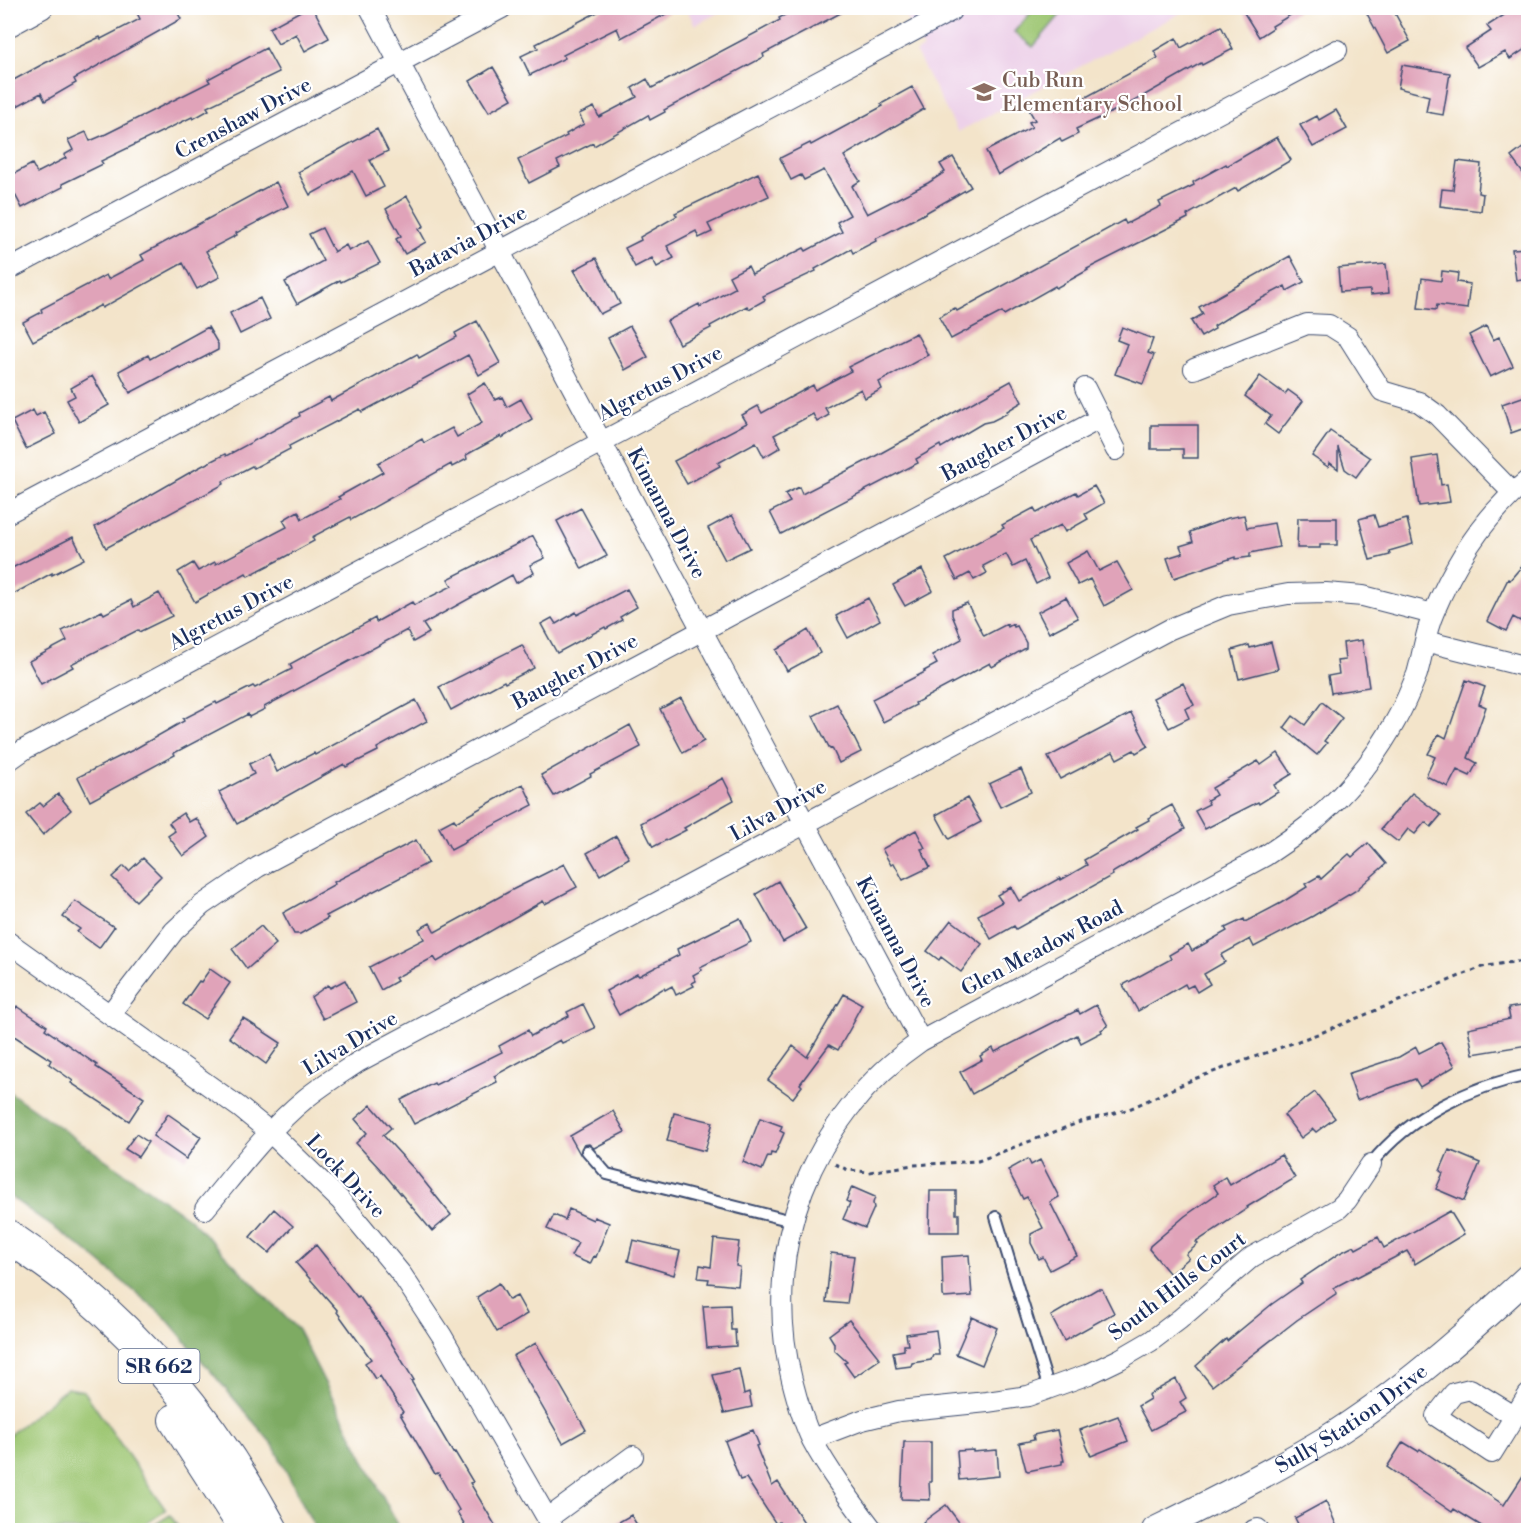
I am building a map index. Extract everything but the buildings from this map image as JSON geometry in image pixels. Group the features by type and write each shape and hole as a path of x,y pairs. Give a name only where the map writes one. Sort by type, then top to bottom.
{"main road":[{"name":"SR 662","path":"8,1236 73,1283 128,1333 181,1390 255,1499 272,1530"},
{"name":"SR 662","path":"8,1262 87,1321 140,1376 187,1437 246,1530"}],"street":[{"path":"8,27 43,8"},
{"name":"Kimanna Drive","path":"370,8 921,1041"},
{"name":"Crenshaw Drive","path":"8,270 501,8"},
{"name":"Batavia Drive","path":"8,513 951,11"},
{"name":"Algretus Drive","path":"8,761 25,749 1337,50"},
{"path":"1194,369 1308,324 1329,325 1348,337 1382,392 1419,402 1521,486"},
{"name":"Baugher Drive","path":"1085,388 1116,450"},
{"name":"Baugher Drive","path":"110,1014 174,932 202,905 258,867 1101,418"},
{"name":"Glen Meadow Road","path":"873,1530 839,1484 812,1439 797,1402 786,1356 781,1304 783,1274 792,1221 818,1156 841,1119 876,1078 921,1041 1265,856 1329,808 1366,767 1396,720 1416,674 1433,614 1460,560 1486,522 1521,486"},
{"name":"Lilva Drive","path":"205,1209 270,1132 303,1101 358,1062 1170,629 1228,605 1288,594 1326,593 1363,596 1433,614"},
{"path":"1425,641 1528,667"},
{"name":"Lock Drive","path":"8,942 239,1107 270,1132 340,1200 402,1275 441,1336 551,1525"},
{"name":"South Hills Court","path":"812,1439 862,1420 898,1411 1029,1396 1089,1374 1120,1359 1151,1341 1180,1319 1252,1257 1339,1208 1371,1164"},
{"name":"Sully Station Drive","path":"1155,1530 1205,1506 1325,1439 1400,1387 1463,1337 1528,1277"},
{"path":"1514,1416 1528,1395"},
{"path":"551,1525 633,1456"},
{"path":"1254,1530 1258,1528 1259,1530"}],"lane":[{"path":"1371,1164 1383,1149 1408,1128 1444,1104 1504,1080 1528,1075"},
{"path":"587,1150 607,1174 792,1221"},
{"path":"996,1217 1049,1389"}],"path":[{"path":"818,1156 849,1170 869,1172 913,1165 978,1161 1083,1121 1127,1110 1194,1079 1323,1032 1482,967 1528,961"}],"shaded area":[{"path":"686,8 728,8 695,25"},
{"name":"Cub Run Elementary School","path":"901,8 1190,8 958,132 916,53 923,48"}],"green space":[{"path":"1035,8 1066,8 1033,47 1014,32"},
{"path":"8,1091 190,1219 298,1330 400,1530 316,1530 273,1445 165,1317 84,1249 8,1195"},
{"path":"67,1388 84,1391 166,1510 137,1530 15,1530 8,1526 8,1436"},
{"path":"170,1515 180,1530 146,1530"}],"place":[{"name":"Cub Run Elementary School","path":"984,92"}]}
